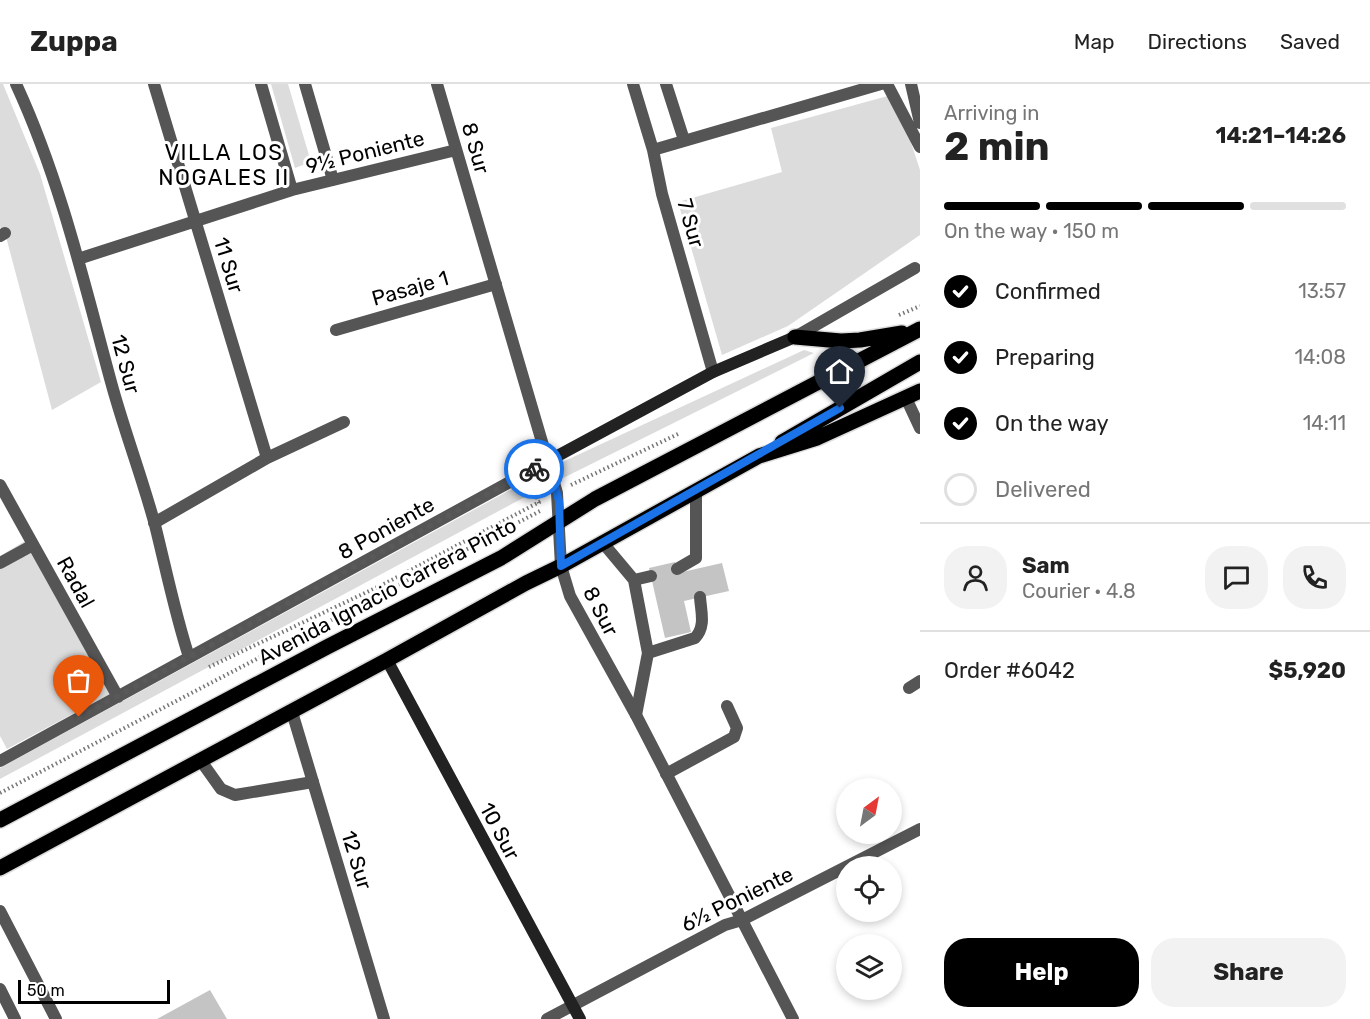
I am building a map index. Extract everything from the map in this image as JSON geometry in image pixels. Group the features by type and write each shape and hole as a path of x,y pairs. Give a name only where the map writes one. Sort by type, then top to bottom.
{"main road":[{"path":"795,337 841,341 860,340 918,329"},
{"name":"Avenida Ignacio Carrera Pinto","path":"0,820 501,558 595,499 918,329"},
{"path":"0,868 603,543 920,362"},
{"path":"759,456 818,438 920,391"}],"street":[{"name":"12 Sur","path":"16,84 51,175 78,259 112,385 154,523 175,614 189,657"},
{"name":"11 Sur","path":"154,84 267,458"},
{"path":"261,84 292,190"},
{"path":"305,84 333,180"},
{"name":"8 Sur","path":"437,84 558,497 561,566 574,604 636,715 793,1019"},
{"name":"7 Sur","path":"633,84 713,372"},
{"path":"666,84 684,141"},
{"path":"653,150 881,84"},
{"path":"887,84 920,147"},
{"path":"910,84 920,123"},
{"name":"9½ Poniente","path":"78,259 292,190 456,150"},
{"path":"795,337 915,268"},
{"name":"Pasaje 1","path":"336,330 496,284"},
{"name":"8 Poniente","path":"1,757 118,697 713,372 795,337"},
{"path":"906,398 920,428"},
{"path":"154,523 267,458 344,422"},
{"name":"Radal","path":"0,485 118,697"},
{"path":"677,569 696,563 696,491"},
{"path":"603,543 634,580 648,653 636,715"},
{"path":"0,563 33,545"},
{"path":"634,580 651,576"},
{"path":"648,653 695,638 700,633 702,622 700,597"},
{"name":"10 Sur","path":"387,660 580,1019"},
{"path":"666,774 734,737 737,728 727,706"},
{"name":"12 Sur","path":"292,712 384,1019"},
{"path":"201,761 221,789 235,795 313,782"},
{"name":"6½ Poniente","path":"547,1019 725,925 742,920 919,832"},
{"path":"0,911 56,1019"},
{"path":"0,989 15,1019"}],"path":[{"path":"891,319 920,306"},
{"path":"0,793 542,510 558,497 686,430"},
{"path":"528,473 542,510"},
{"path":"203,671 234,654 386,583 539,502 558,497"}],"shaded area":[{"path":"0,84 3,84 40,174 101,382 52,410 5,233 0,227"},
{"path":"271,84 288,84 311,162 295,168"},
{"path":"895,94 920,170 920,235 788,326 722,355 678,202 782,172 771,128"},
{"path":"804,350 814,353 523,498 0,779 0,768 556,465"},
{"path":"25,541 110,694 7,749 0,736 0,556"}],"building":[{"path":"675,562 678,573 722,563 729,591 684,601 691,632 665,638 649,568"},
{"path":"210,990 227,1019 157,1019"}],"way so far":[{"path":"79,717 534,469"}],"district":[{"name":"VILLA LOS NOGALES II","path":"224,164"}],"route":[{"path":"534,469 548,461 559,501 561,566 759,456 840,408"}]}
